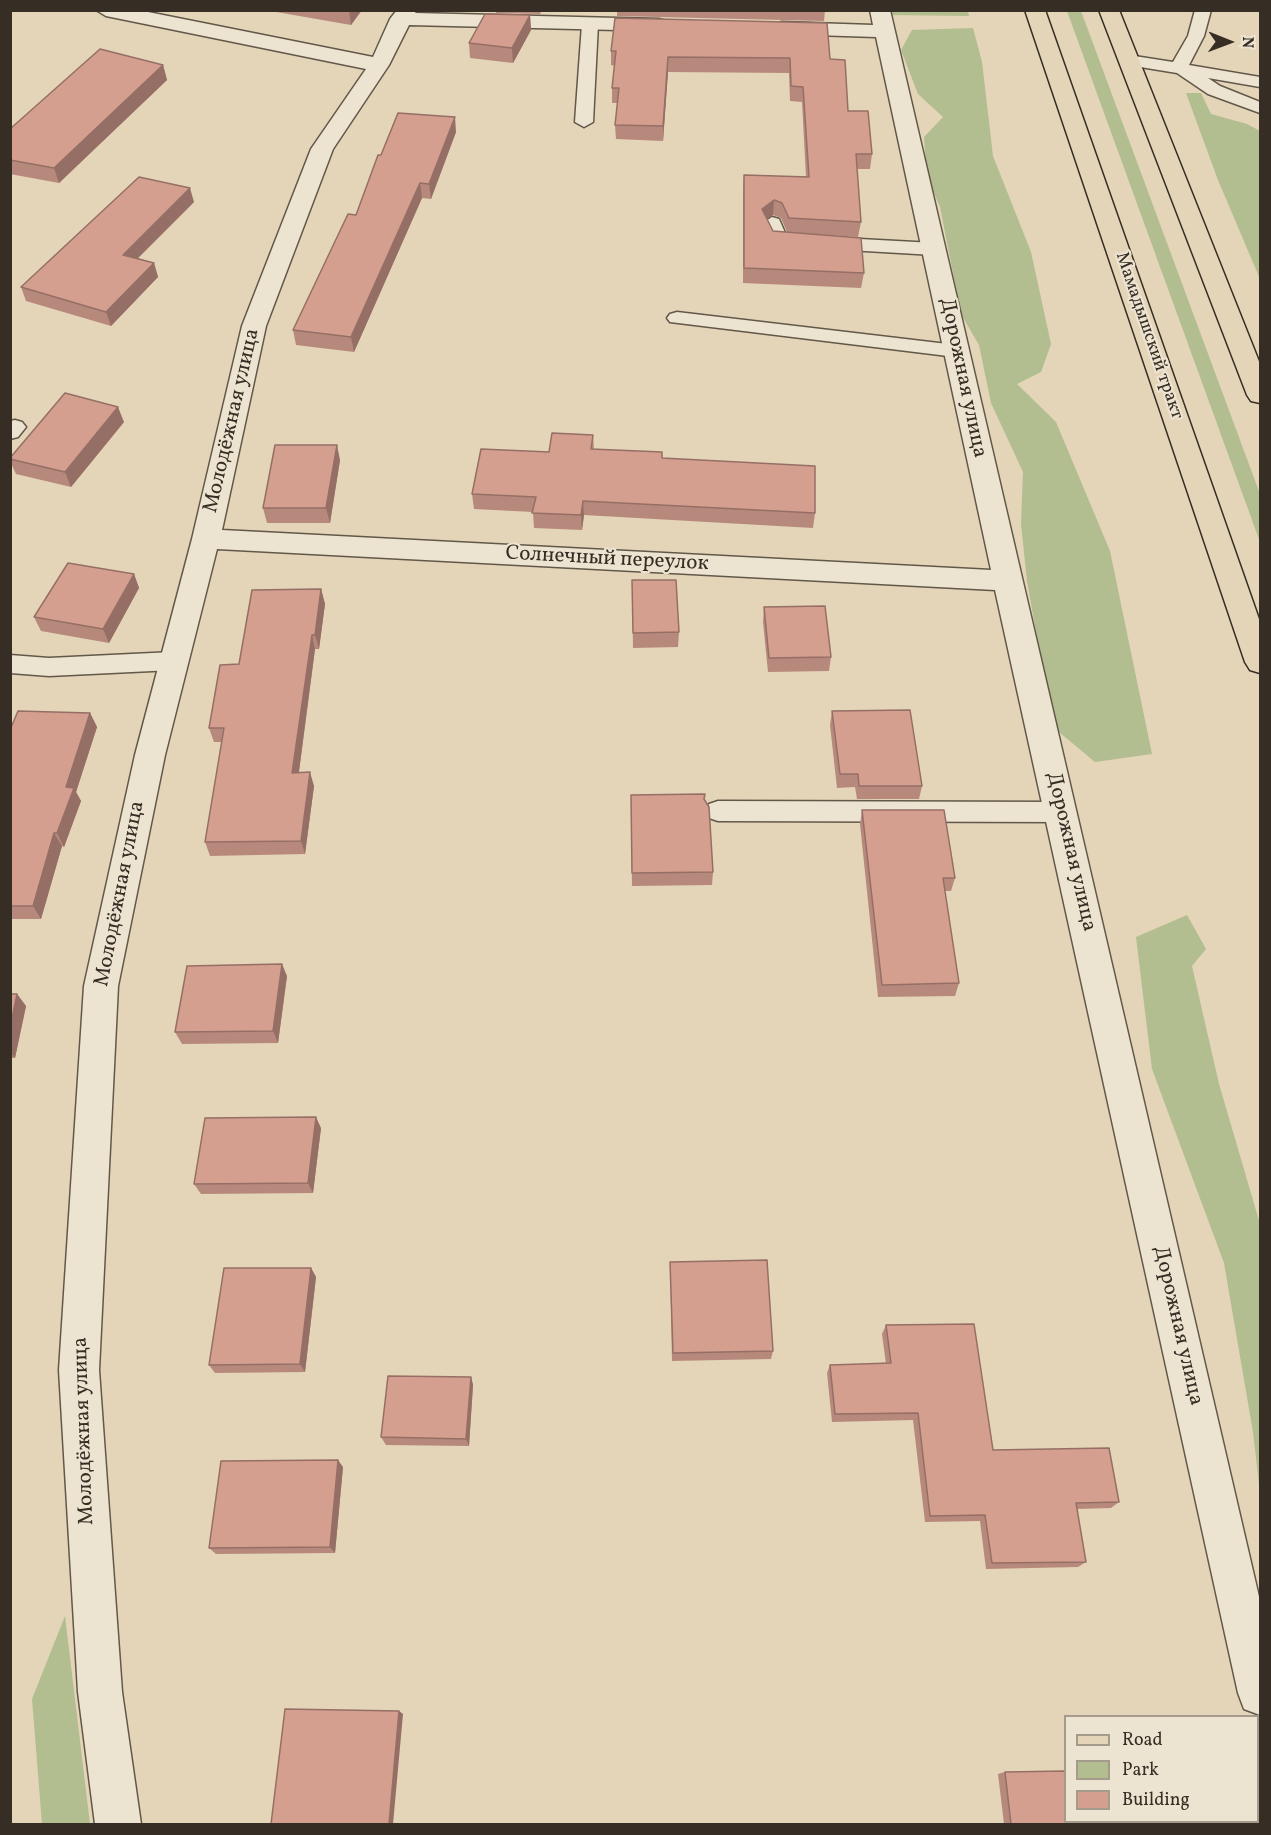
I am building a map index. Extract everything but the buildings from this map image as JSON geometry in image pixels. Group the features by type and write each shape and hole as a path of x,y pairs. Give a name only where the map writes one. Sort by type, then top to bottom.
{"main road":[{"name":"Мамадышский тракт","path":"1035,10 1260,662"},
{"path":"1109,10 1260,394"}],"street":[{"path":"106,10 379,65"},
{"path":"404,15 673,26"},
{"name":"Молодёжная улица","path":"118,1824 100,1692 79,1370 101,986 150,755 206,539 254,326 322,149 379,65 404,15"},
{"path":"767,28 883,21"},
{"name":"Дорожная улица","path":"883,21 1007,581 1260,1693"},
{"name":"Солнечный переулок","path":"206,539 1007,581"}],"lane":[{"path":"1179,68 1196,36 1203,10"},
{"path":"584,122 590,24"},
{"path":"1128,60 1260,82"},
{"path":"1179,68 1214,90 1260,108"},
{"path":"772,223 779,240 934,249"},
{"path":"677,318 956,351"},
{"path":"10,664 49,667 173,661"},
{"path":"718,811 1061,812"}],"green space":[{"path":"889,11 968,11 969,16 890,15"},
{"path":"1067,11 1081,11 1260,494 1260,542"},
{"path":"973,28 982,62 993,156 1031,252 1051,344 1041,372 1017,384 1056,422 1110,551 1152,754 1095,762 1059,732 1044,677 1027,581 1021,524 1023,472 991,403 979,345 961,314 940,207 927,177 924,137 943,117 918,94 901,50 912,30"},
{"path":"1186,93 1201,93 1211,114 1247,124 1260,131 1260,279 1218,180"},
{"path":"1187,915 1206,949 1192,966 1219,1084 1260,1224 1260,1493 1253,1432 1224,1263 1152,1069 1136,937"},
{"path":"65,1616 90,1824 42,1824 32,1699"}]}
